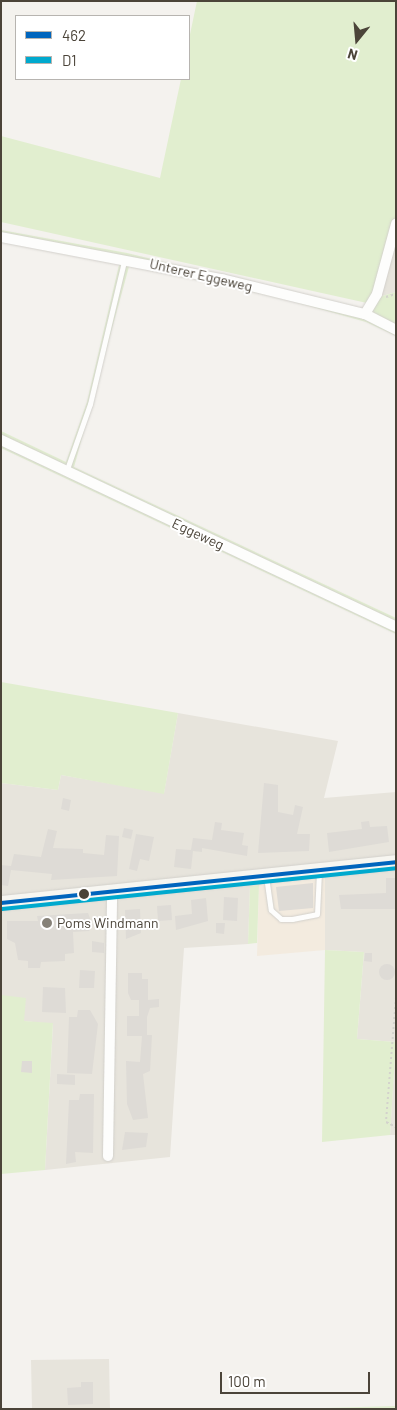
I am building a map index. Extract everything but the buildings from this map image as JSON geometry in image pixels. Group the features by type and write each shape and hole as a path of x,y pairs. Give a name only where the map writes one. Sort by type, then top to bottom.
{"main road":[{"path":"1,903 396,862"}],"street":[{"path":"365,314 377,294 396,224"},
{"name":"Unterer Eggeweg","path":"1,237 125,259 365,314 396,330"},
{"name":"Eggeweg","path":"1,440 396,627"},
{"path":"108,1156 112,891"}],"lane":[{"path":"66,472 90,404 125,259"},
{"path":"266,875 275,915 310,918 319,909 319,869"}],"path":[{"path":"396,997 386,1122 396,1127"}],"shaded area":[{"path":"396,235 396,292 379,297"},
{"path":"178,713 338,741 324,798 396,792 396,1042 357,1039 364,952 325,950 325,878 250,886 248,944 184,948 170,1157 45,1170 53,1024 24,1021 1,995 1,783 58,790 61,775 164,793"},
{"path":"325,878 325,950 257,956 259,885"},
{"path":"395,1053 396,1135 390,1135"},
{"path":"109,1359 110,1409 32,1409 31,1360"}],"green space":[{"path":"197,1 396,1 396,214 376,289 367,303 1,222 1,136 160,178 181,80 190,80 190,34"},
{"path":"1,230 127,253 371,312 379,297 396,292 396,336 366,322 288,300 130,263 74,467 396,618 396,634 1,448 1,431 66,462 87,402 120,261 1,241"},
{"path":"1,682 178,713 164,794 61,775 58,790 1,783"},
{"path":"259,885 257,943 248,944 250,886"},
{"path":"325,950 364,952 357,1039 396,1042 390,1135 322,1142"},
{"path":"1,995 26,998 24,1021 53,1023 45,1170 1,1174"},
{"path":"396,1406 396,1409 293,1409 325,1408"}],"transit line":[{"name":"462","path":"1,903 396,862"},
{"name":"D1","path":"2,909 396,868"}],"place":[{"name":"Poms Windmann","path":"47,923"}]}
